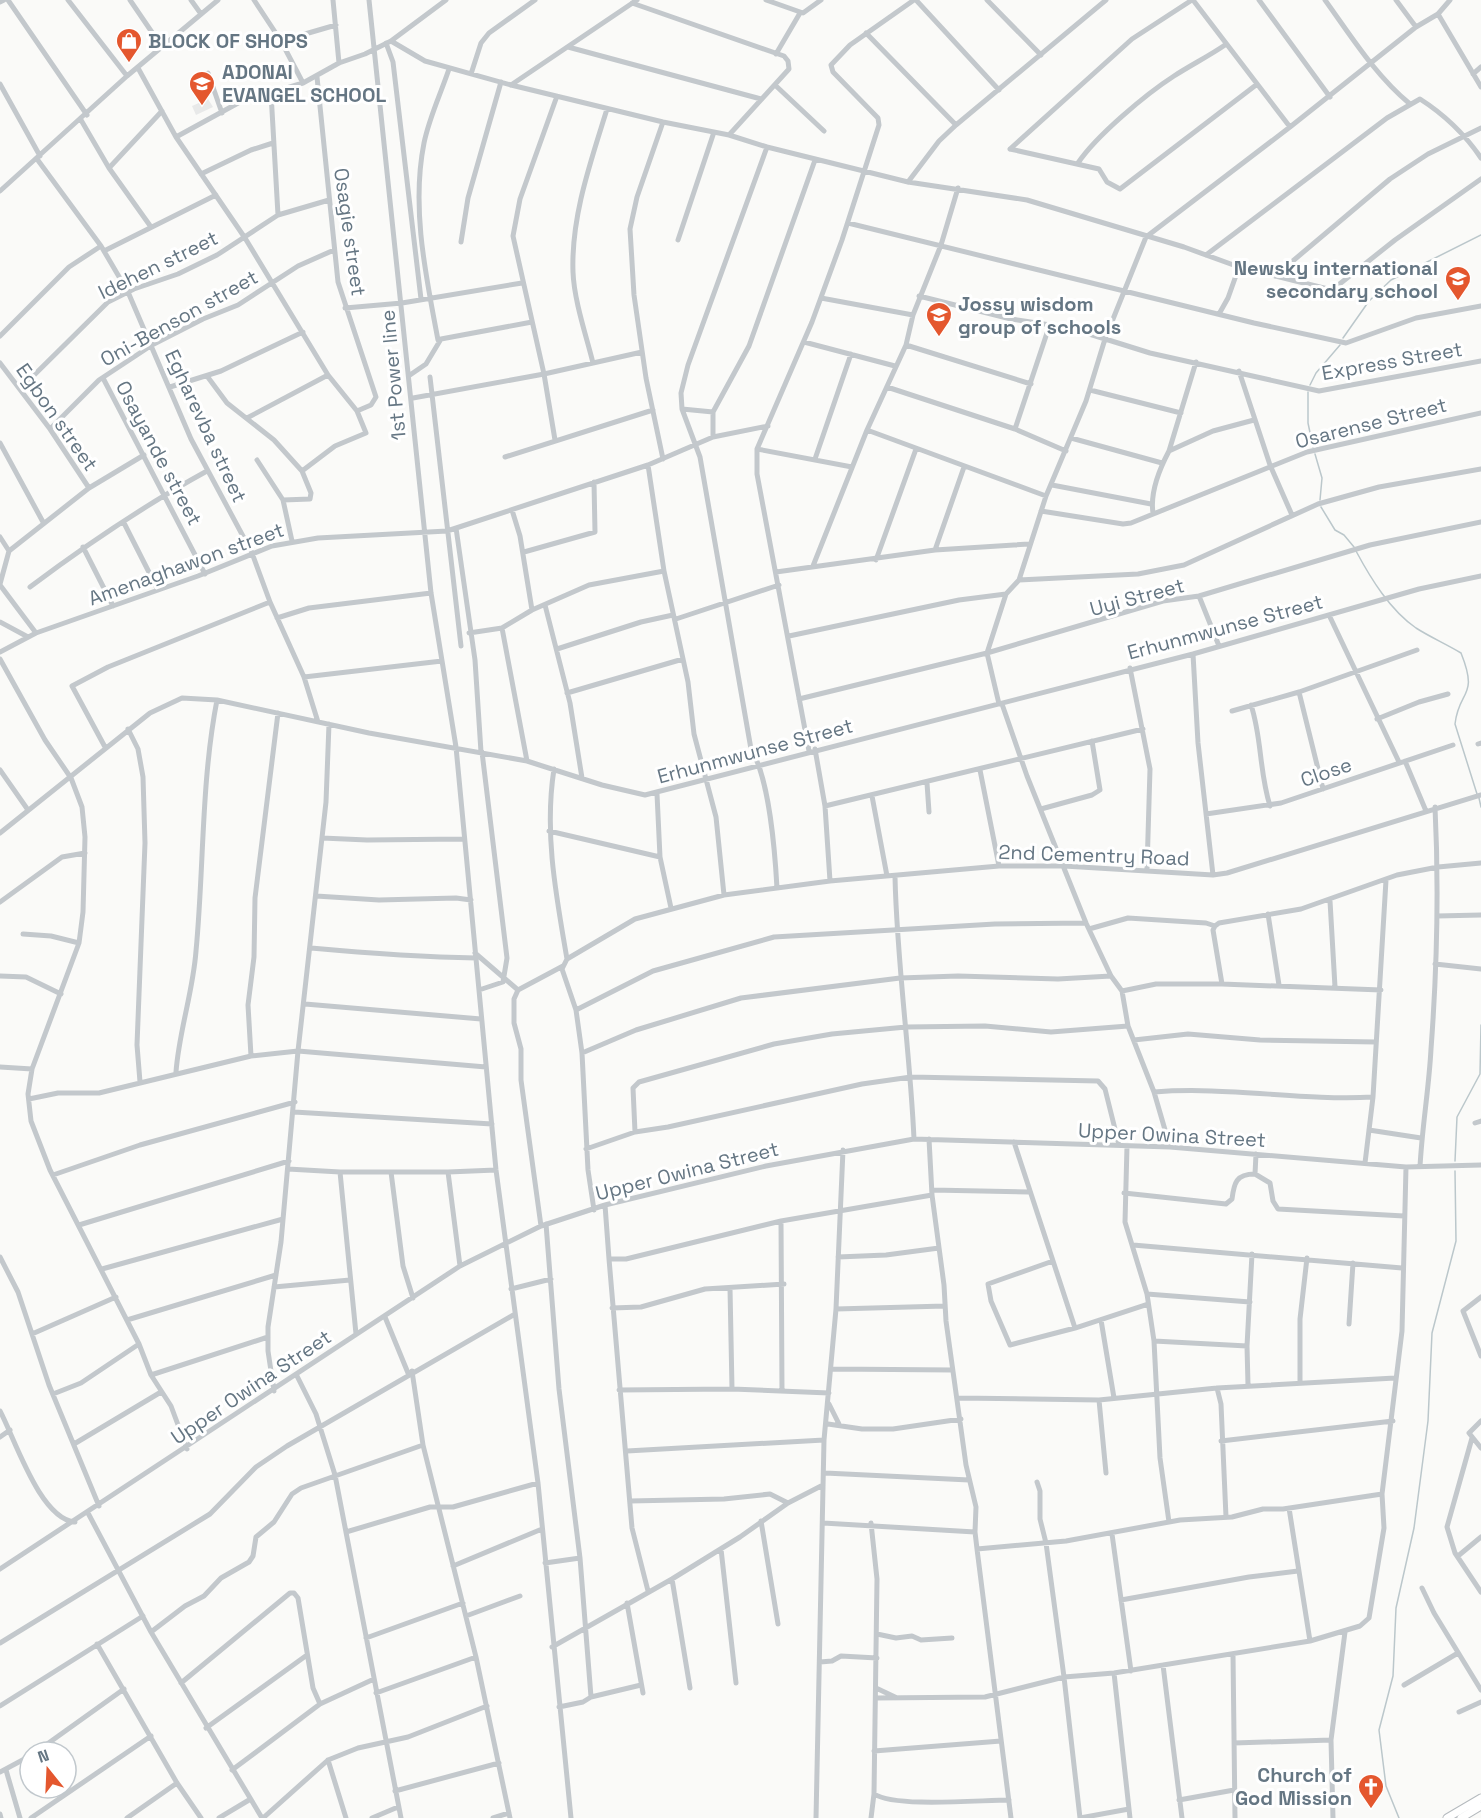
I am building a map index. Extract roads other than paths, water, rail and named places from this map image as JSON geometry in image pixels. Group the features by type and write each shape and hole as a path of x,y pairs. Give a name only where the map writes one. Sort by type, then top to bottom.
{"main road":[{"path":"1446,1818 1481,1798"},
{"path":"1461,1818 1469,1816 1481,1806"}],"street":[{"path":"68,0 127,76"},
{"path":"129,0 162,46"},
{"path":"191,0 201,14"},
{"path":"0,178 3,189 87,115 127,76 218,0"},
{"path":"254,0 303,83"},
{"path":"333,0 339,63"},
{"name":"1st Power line","path":"369,0 413,398 415,450 431,593 456,747 496,1170 537,1484 571,1818"},
{"path":"176,137 240,102 317,78 339,63 365,54 388,42 446,0"},
{"path":"471,74 481,43 489,33 535,0"},
{"path":"766,0 800,13"},
{"path":"777,54 800,13 821,0"},
{"path":"830,881 825,807 799,699 789,636 756,474 757,449 821,298 848,223 879,121 833,72 831,65 866,33 915,0 999,90"},
{"path":"987,0 1041,55"},
{"path":"908,182 939,141 956,125 1106,0"},
{"path":"1256,85 1120,189 1107,182 1099,169 1010,149 1132,39 1192,0 1290,127"},
{"path":"1325,0 1371,64 1394,91 1410,104"},
{"path":"1396,0 1416,27"},
{"path":"1170,1147 1154,1092 1128,1026 1122,991 1111,976 1088,926 1041,809 1001,704 987,653 1006,594 1019,580 1046,496 1090,390 1105,339 1127,290 1146,237 1330,97 1416,27 1438,14 1450,0"},
{"path":"4,1 87,115"},
{"path":"1261,1 1330,97"},
{"path":"511,85 522,80 635,2 777,54 788,61 789,69 729,135"},
{"path":"1438,14 1481,87"},
{"path":"280,41 336,25"},
{"path":"866,33 956,125"},
{"path":"388,42 425,61 525,89 663,122 729,135 815,160 908,182 1027,200 1239,267 1332,290 1395,240 1481,179"},
{"path":"388,42 393,62 421,299"},
{"path":"1078,163 1090,145 1174,76 1198,64 1225,45"},
{"path":"568,47 761,99"},
{"path":"1473,74 1481,67"},
{"path":"138,68 176,137 245,238 328,375 357,411 366,433 335,446 302,471"},
{"path":"410,375 430,359 438,340 422,243 419,185 424,141 449,69"},
{"path":"208,73 222,113"},
{"name":"Osagie street","path":"317,78 338,282 376,397 370,405 357,411"},
{"path":"522,80 525,89"},
{"path":"461,242 468,198 501,82"},
{"name":"Egharevba street","path":"0,84 38,158 103,248 128,292 207,471 252,553 270,602 304,677 318,722"},
{"path":"775,85 824,131"},
{"path":"271,93 278,215"},
{"path":"555,440 544,374 513,236 515,218 557,96"},
{"path":"1206,255 1410,104 1420,99 1442,113 1467,137 1481,158"},
{"path":"593,363 573,274 575,238 582,192 607,109"},
{"path":"109,168 162,111"},
{"path":"81,120 109,168 151,227"},
{"path":"663,122 637,197 630,229 634,295 642,352 663,459"},
{"path":"1275,276 1390,179 1428,154 1467,137 1481,128"},
{"path":"678,240 714,132"},
{"path":"201,174 251,150 273,143"},
{"path":"766,147 688,365 681,393 682,409 697,445 751,749 761,764 775,849 777,888"},
{"path":"713,437 713,412 748,346 815,160"},
{"path":"813,566 867,430 906,345 919,296 940,245 958,188"},
{"path":"0,336 69,267 103,248 216,195"},
{"name":"Idehen street","path":"21,388 108,302 128,292 178,274 245,238 278,215 329,200"},
{"path":"848,223 1254,323 1346,343 1416,318 1481,306"},
{"name":"Oni-Benson street","path":"50,429 103,378 152,345 203,319 238,305 298,266 334,250"},
{"path":"1219,314 1228,298 1239,267"},
{"path":"345,308 402,303 522,283"},
{"name":"Express Street","path":"919,296 1011,319 1050,324 1196,362 1326,391 1481,360"},
{"path":"821,298 913,315"},
{"path":"438,340 531,322"},
{"path":"1015,429 1050,324"},
{"path":"170,387 207,376 303,332"},
{"path":"804,342 895,366"},
{"path":"906,345 1031,384"},
{"path":"413,398 544,374 642,352"},
{"path":"814,459 851,354"},
{"path":"1153,513 1151,504 1162,463 1169,451 1196,362"},
{"name":"Egbon street","path":"0,363 50,429 89,489"},
{"path":"1239,371 1270,465 1292,515"},
{"path":"247,418 328,375"},
{"path":"207,376 227,403 274,440 302,471 311,493 310,499 283,500"},
{"path":"430,377 461,645"},
{"name":"Osayande street","path":"103,378 205,574"},
{"path":"887,387 1015,429 1066,451"},
{"path":"1090,390 1181,413"},
{"path":"682,409 713,412"},
{"path":"505,457 653,410"},
{"name":"Osarense Street","path":"1041,511 1123,524 1270,465 1318,449 1481,413"},
{"path":"1169,451 1213,431 1254,420"},
{"name":"Amenaghawon street","path":"0,652 36,633 205,574 252,553 292,541 447,531 648,465 713,437 768,426"},
{"path":"867,430 1046,496"},
{"path":"1071,438 1162,463"},
{"path":"0,443 43,522"},
{"path":"757,449 852,467"},
{"path":"876,560 916,449"},
{"path":"36,633 0,585 9,551 43,522 89,489 144,455"},
{"path":"257,460 283,500 292,541"},
{"path":"648,465 664,571 683,659 694,734 716,818 724,895"},
{"path":"935,550 964,467"},
{"path":"1019,580 1138,574 1184,566 1292,515 1379,487 1481,469"},
{"path":"30,587 83,547 124,523 164,495 207,471"},
{"path":"524,552 595,532 594,482"},
{"path":"1052,485 1151,504"},
{"path":"512,510 524,552 532,610"},
{"name":"Uyi Street","path":"799,699 987,653 1163,602 1199,596 1355,549 1481,522"},
{"path":"124,523 159,590"},
{"path":"456,528 475,660 482,752 507,941 504,980"},
{"path":"0,537 9,551"},
{"path":"776,572 876,560 935,550 1029,544"},
{"path":"83,547 113,606"},
{"path":"470,633 502,628 532,610 589,585 664,571"},
{"name":"Erhunmwunse Street","path":"0,832 128,729 166,704 182,698 217,700 318,722 527,761 640,795 657,794 812,750 1001,704 1130,668 1193,654 1387,599 1481,576"},
{"path":"557,650 642,622 675,617 779,585"},
{"path":"277,618 309,608 431,593"},
{"path":"789,636 959,600 1006,594"},
{"path":"1199,596 1219,646"},
{"path":"105,747 72,686 108,667 270,602"},
{"path":"545,605 567,693 582,778"},
{"path":"1329,615 1377,719 1402,762 1426,811"},
{"path":"0,622 28,637"},
{"path":"502,628 527,761"},
{"path":"1232,711 1299,692 1417,650"},
{"path":"1193,654 1198,743 1213,875"},
{"path":"0,659 45,740 69,775 82,807 85,854 83,912 79,943 32,1070 29,1099 32,1121 53,1175 116,1297 151,1375 171,1406 186,1449"},
{"path":"567,693 683,659"},
{"path":"304,677 442,661"},
{"path":"1130,668 1150,769 1148,869"},
{"path":"1299,692 1323,789"},
{"path":"1377,719 1419,702 1448,694"},
{"path":"176,1072 178,1046 196,955 207,786 217,700"},
{"path":"1251,705 1257,722 1260,768 1270,806"},
{"path":"251,1056 248,1005 254,957 255,898 278,713"},
{"path":"274,1391 268,1337 283,1219 298,1052 322,838 329,724"},
{"path":"128,729 138,749 143,777 145,832 136,1045 140,1082"},
{"path":"825,807 1143,729"},
{"path":"1041,809 1092,795 1100,790 1092,741"},
{"name":"Close","path":"1206,814 1270,806 1453,745"},
{"path":"554,769 549,831 567,959 563,966 518,990 514,999 514,1023 520,1048 521,1080 544,1225 567,1461 580,1558 591,1697"},
{"path":"0,770 28,810"},
{"path":"980,770 999,866"},
{"path":"927,783 929,812"},
{"path":"657,794 660,857 671,908"},
{"path":"872,796 886,876"},
{"name":"2nd Cementry Road","path":"567,959 635,919 724,895 830,881 999,866 1148,869 1213,875 1232,872 1435,807 1479,796"},
{"path":"1420,1167 1431,1052 1437,916 1438,867 1435,807"},
{"path":"549,831 660,857"},
{"path":"322,838 463,839"},
{"path":"0,902 62,857 85,854"},
{"path":"1215,926 1219,923 1301,909 1330,901 1396,875 1438,867 1481,863"},
{"path":"895,877 896,929 912,1077 914,1139"},
{"path":"1365,1162 1373,1097 1381,990 1386,880"},
{"path":"316,896 379,900 456,898 471,900"},
{"path":"1330,901 1335,987"},
{"path":"1268,915 1279,985"},
{"path":"1437,916 1481,915"},
{"path":"576,1010 653,971 774,937 896,929 1088,926 1128,918 1206,923 1215,926"},
{"path":"1215,926 1222,984"},
{"path":"23,934 51,936 79,943"},
{"path":"311,948 382,952 422,958 475,956 518,990"},
{"path":"1435,964 1481,969"},
{"path":"563,966 576,1010 582,1053 586,1149 594,1210"},
{"path":"0,976 26,977 61,994"},
{"path":"582,1053 636,1030 741,998 900,978 958,976 1058,979 1111,976"},
{"path":"479,990 504,980"},
{"path":"1122,991 1156,984 1222,984 1260,987 1279,985 1381,990"},
{"path":"305,1004 481,1019"},
{"path":"635,1132 633,1088 639,1082 774,1044 906,1027 985,1026 1052,1032 1128,1026"},
{"path":"1134,1040 1188,1034 1260,1040 1376,1042"},
{"path":"29,1099 58,1093 99,1092 251,1056 298,1052 486,1067"},
{"path":"0,1067 32,1070"},
{"path":"586,1149 635,1132 668,1127 862,1084 912,1077 1098,1081 1105,1089 1119,1145"},
{"path":"1154,1092 1373,1097"},
{"path":"53,1175 150,1142 295,1102"},
{"path":"294,1112 492,1125"},
{"path":"1369,1130 1421,1138"},
{"name":"Upper Owina Street","path":"0,1569 88,1514 460,1266 544,1225 605,1205 843,1150 914,1139 1170,1147 1406,1167 1481,1165"},
{"path":"929,1139 932,1193 945,1306 969,1480 976,1507 975,1532 1011,1818"},
{"path":"1014,1142 1075,1328"},
{"path":"1127,1146 1125,1222 1147,1294 1154,1341 1160,1458 1169,1522"},
{"path":"816,1818 824,1440 828,1424 836,1309 843,1150"},
{"path":"1255,1174 1256,1154"},
{"path":"79,1225 289,1161"},
{"path":"876,1698 985,1697 1064,1677 1131,1671 1310,1641 1345,1632 1360,1626 1368,1618 1384,1528 1382,1494 1393,1420 1395,1378 1402,1331 1406,1167"},
{"path":"288,1168 340,1172 448,1173 496,1170"},
{"path":"340,1172 356,1334"},
{"path":"391,1172 404,1266 413,1299"},
{"path":"448,1173 460,1266"},
{"path":"1124,1193 1226,1204 1232,1199 1234,1182 1240,1176 1255,1174 1270,1183 1272,1201 1278,1209 1404,1216"},
{"path":"609,1259 626,1259 666,1251 781,1221 932,1193 1029,1192"},
{"path":"605,1205 632,1528 648,1591"},
{"path":"102,1269 283,1219"},
{"path":"781,1221 784,1284 782,1391"},
{"path":"1132,1245 1307,1258 1402,1268"},
{"path":"838,1257 886,1255 939,1248"},
{"path":"1248,1386 1247,1346 1252,1254"},
{"path":"0,1257 18,1292 53,1394 99,1506"},
{"path":"1300,1382 1300,1319 1307,1258"},
{"path":"1053,1261 989,1282 987,1287 991,1301 1010,1345 1075,1328 1148,1304"},
{"path":"1349,1324 1353,1263"},
{"path":"127,1320 276,1275"},
{"path":"274,1287 350,1280"},
{"path":"511,1289 550,1280"},
{"path":"612,1308 641,1307 705,1289 784,1284"},
{"path":"730,1288 732,1389"},
{"path":"1147,1294 1250,1302"},
{"path":"32,1334 116,1297"},
{"path":"1481,1297 1465,1307 1464,1316 1481,1356"},
{"path":"836,1309 945,1306"},
{"path":"0,1643 210,1514 256,1467 320,1425 366,1402 410,1372 515,1314"},
{"path":"385,1317 410,1372 423,1445 487,1706 509,1816 493,1818"},
{"path":"1101,1320 1114,1398"},
{"path":"151,1375 268,1337"},
{"path":"1154,1341 1247,1346"},
{"path":"53,1394 81,1383 139,1344"},
{"path":"831,1369 953,1370"},
{"path":"297,1376 320,1425 335,1474 401,1818"},
{"path":"958,1398 1099,1400 1217,1388 1395,1378"},
{"path":"1217,1388 1221,1404 1226,1517"},
{"path":"619,1390 732,1389 829,1393"},
{"path":"74,1444 161,1392"},
{"path":"1099,1400 1107,1473"},
{"path":"828,1404 839,1424"},
{"path":"0,1411 25,1466 49,1506 56,1515 75,1522"},
{"path":"828,1424 862,1429 893,1429 961,1419"},
{"path":"1221,1441 1393,1420"},
{"path":"1481,1421 1470,1431 1472,1438 1481,1448"},
{"path":"0,1437 10,1430"},
{"path":"1472,1438 1447,1527 1448,1537 1481,1592"},
{"path":"627,1450 824,1440"},
{"path":"151,1632 185,1606 204,1596 221,1578 249,1562 253,1556 256,1537 274,1522 292,1494 335,1474 423,1445"},
{"path":"825,1473 969,1480"},
{"path":"1037,1482 1040,1491 1040,1519 1046,1543 1064,1677 1080,1818 1129,1809"},
{"path":"346,1532 430,1507 440,1508 537,1484"},
{"path":"552,1647 672,1579 788,1503 824,1485"},
{"path":"630,1502 724,1499 770,1494 788,1503"},
{"path":"977,1549 1046,1543 1112,1534 1169,1522 1226,1517 1263,1509 1288,1508 1382,1494"},
{"path":"1288,1508 1310,1641"},
{"path":"88,1514 151,1632 249,1800 262,1818 328,1760 386,1740 408,1737 487,1706"},
{"path":"761,1521 777,1624"},
{"path":"823,1522 872,1523 932,1531 975,1532"},
{"path":"871,1818 874,1794 877,1658 877,1579 872,1523"},
{"path":"453,1566 542,1529"},
{"path":"1112,1534 1131,1671"},
{"path":"1458,1556 1481,1537"},
{"path":"721,1549 736,1683"},
{"path":"545,1563 580,1558"},
{"path":"1121,1600 1249,1577 1298,1571"},
{"path":"672,1579 690,1688"},
{"path":"1422,1588 1481,1690"},
{"path":"181,1683 290,1593 294,1593 298,1598 307,1655 320,1704"},
{"path":"466,1616 520,1596"},
{"path":"366,1638 463,1602"},
{"path":"627,1604 643,1693"},
{"path":"0,1706 143,1616"},
{"path":"1333,1818 1331,1740 1345,1632"},
{"path":"877,1634 896,1638 912,1636 921,1640 952,1638"},
{"path":"97,1644 177,1783 201,1818"},
{"path":"1404,1685 1458,1653"},
{"path":"1233,1654 1235,1818"},
{"path":"207,1728 307,1655"},
{"path":"820,1662 832,1661 841,1656 877,1658"},
{"path":"376,1693 476,1657"},
{"path":"1163,1665 1182,1818"},
{"path":"1114,1673 1130,1818"},
{"path":"232,1770 320,1704 374,1679"},
{"path":"559,1707 641,1685"},
{"path":"876,1688 897,1698"},
{"path":"53,1740 124,1689"},
{"path":"1459,1712 1481,1702"},
{"path":"32,1818 151,1736"},
{"path":"1233,1743 1331,1740"},
{"path":"874,1751 1001,1741"},
{"path":"328,1760 346,1818"},
{"path":"18,1763 3,1771 20,1818"},
{"path":"395,1791 499,1763"},
{"path":"127,1818 177,1783"},
{"path":"1179,1800 1234,1790"},
{"path":"874,1794 895,1800 912,1801 1009,1800"},
{"path":"219,1818 249,1800"},
{"path":"372,1818 398,1807"}],"waterway":[{"path":"1343,338 1369,301 1391,280 1481,235"},
{"path":"1310,385 1316,373 1340,345"},
{"path":"1308,392 1308,423 1313,447"},
{"path":"1315,454 1322,478 1320,500"},
{"path":"1321,507 1335,530 1344,535 1354,547"},
{"path":"1356,551 1375,583 1407,621 1461,653 1468,686 1455,724 1477,794"},
{"path":"1479,798 1481,807"},
{"path":"1455,1161 1457,1117 1480,1074 1481,1025"},
{"path":"1399,1818 1386,1786 1379,1730 1393,1676 1396,1608 1414,1528 1428,1421 1432,1333 1456,1241 1455,1171"}],"place":[{"name":"BLOCK OF SHOPS","path":"129,64"},
{"name":"ADONAI EVANGEL SCHOOL","path":"202,107"},
{"name":"Newsky international secondary school","path":"1458,302"},
{"name":"Jossy wisdom group of schools","path":"939,338"},
{"name":"Church of God Mission","path":"1371,1810"}]}
